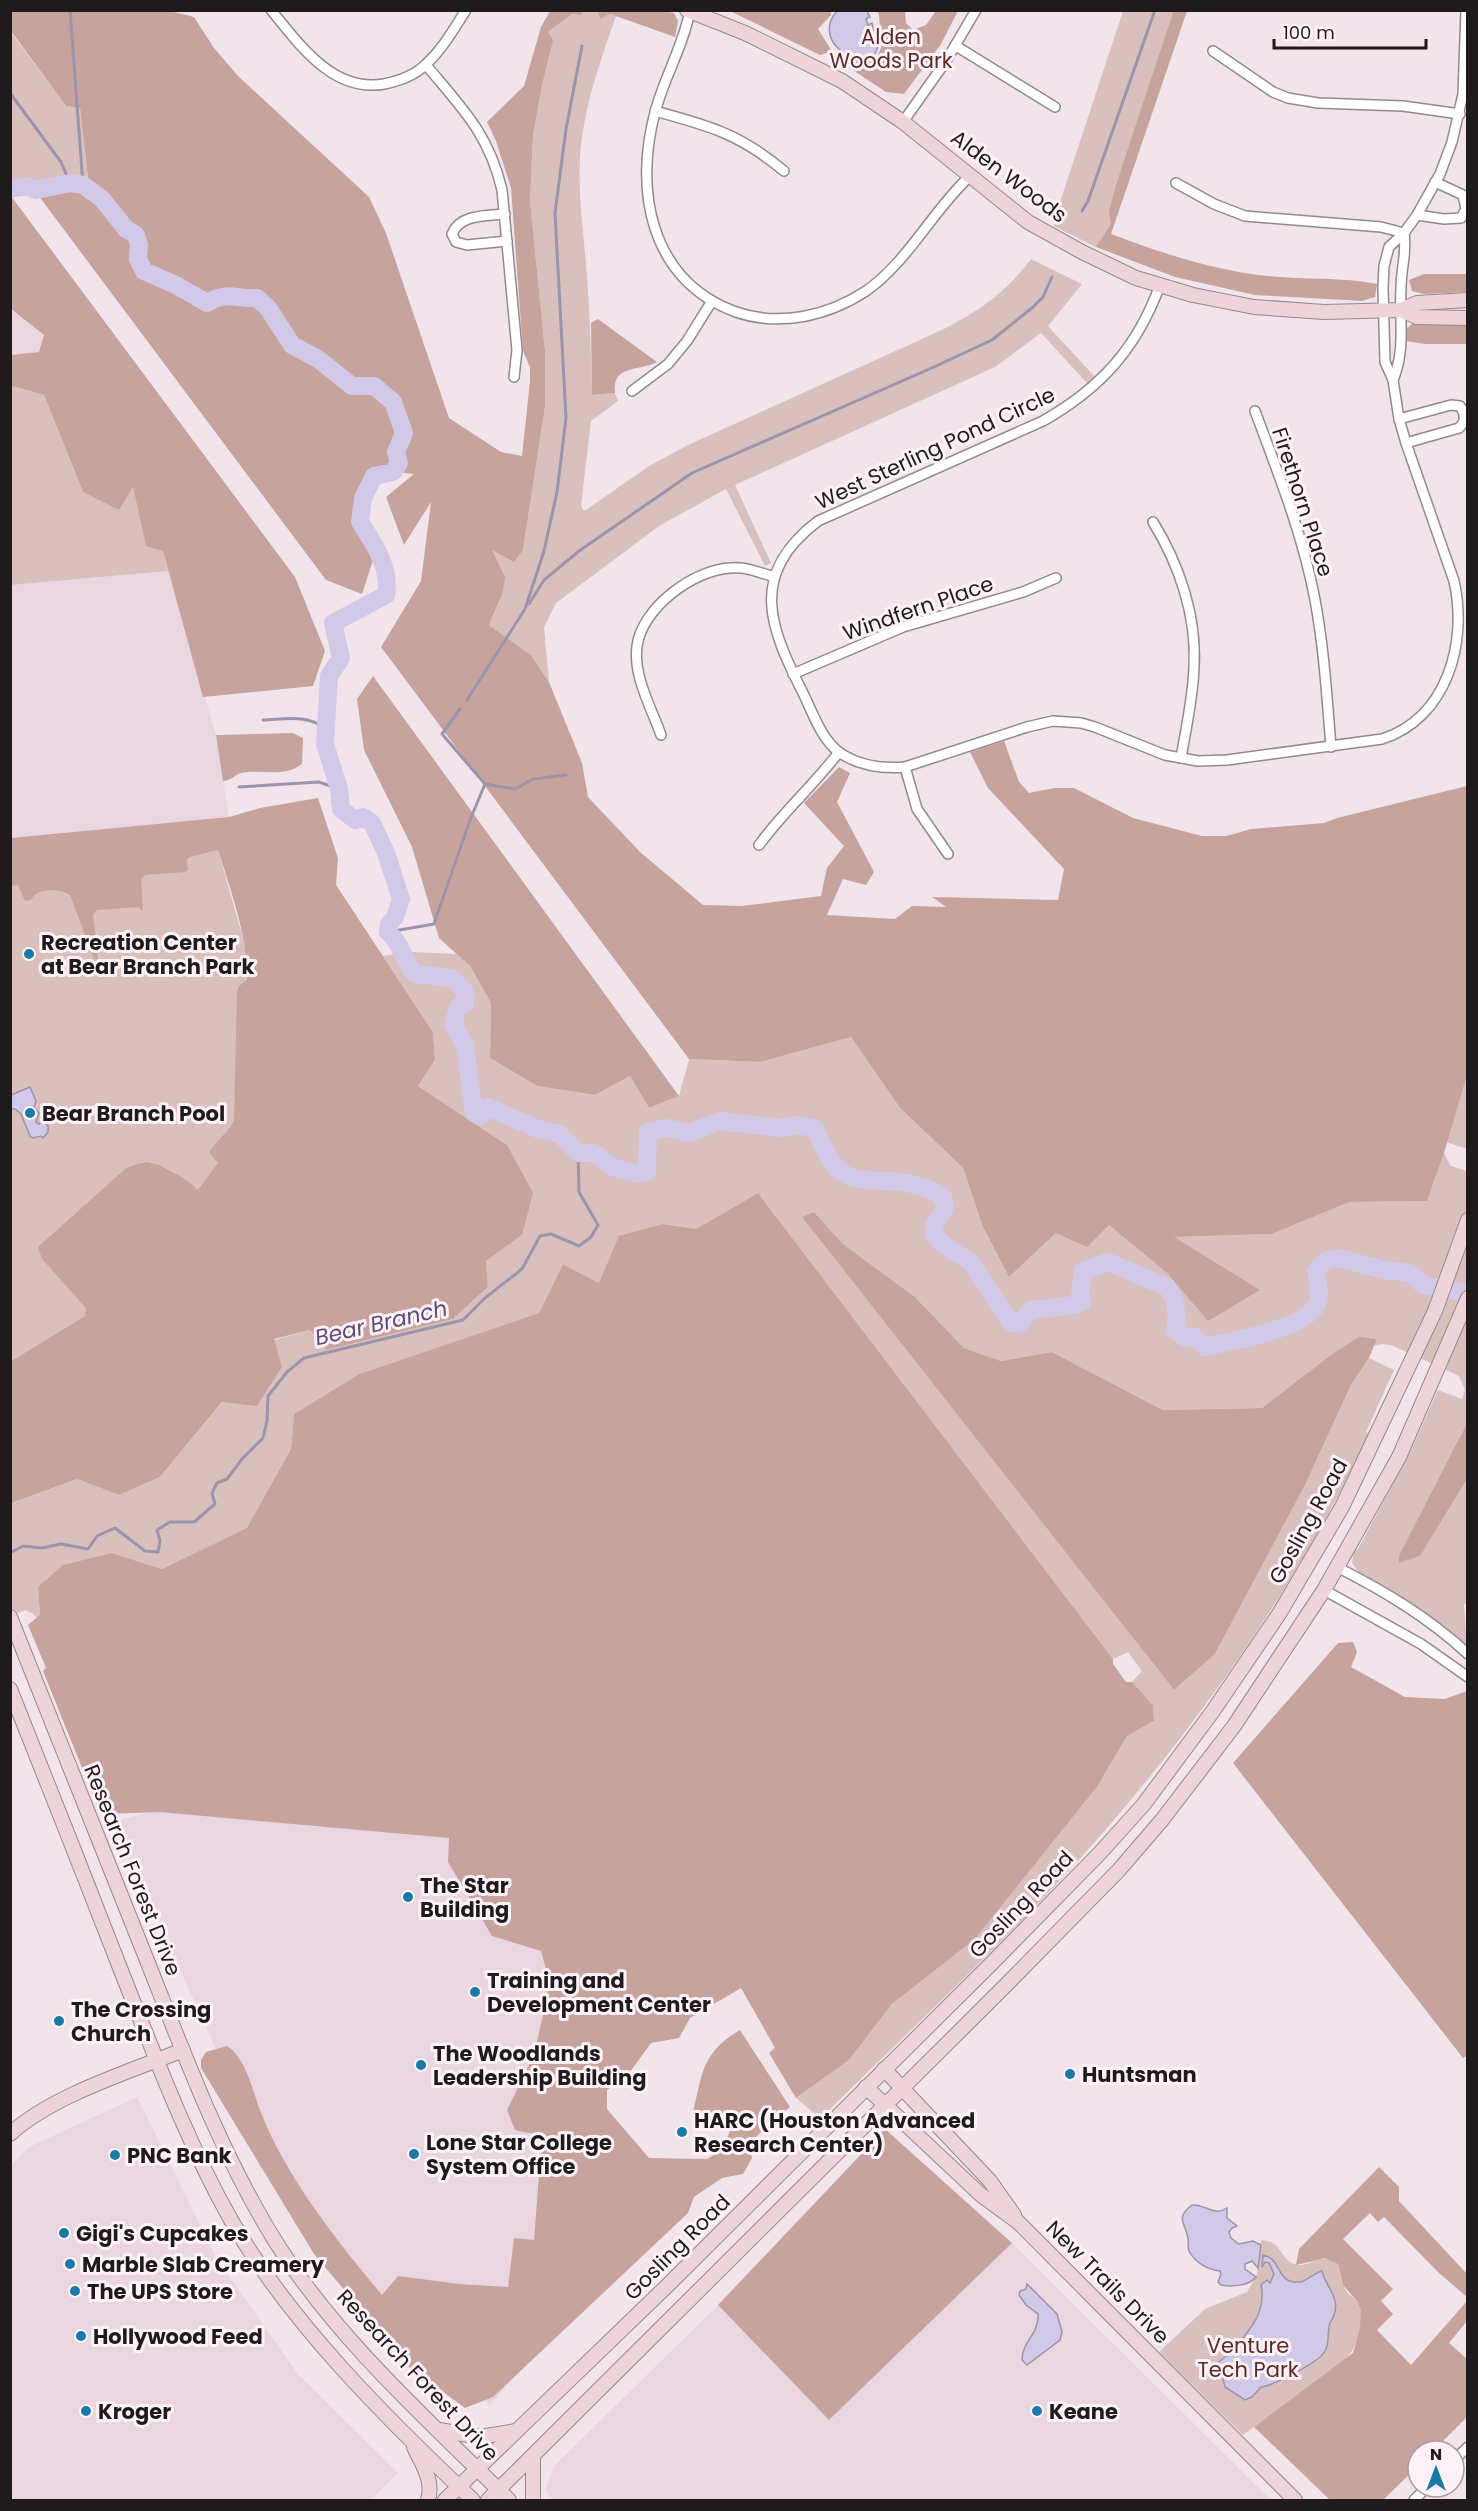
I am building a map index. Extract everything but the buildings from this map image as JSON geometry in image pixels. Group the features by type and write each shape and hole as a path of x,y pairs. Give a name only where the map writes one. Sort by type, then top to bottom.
{"main road":[{"name":"Alden Woods","path":"690,11 798,58 842,81 903,122 1028,222 1112,267 1160,285 1254,307 1324,312 1401,310 1417,303 1467,300"},
{"name":"Alden Woods","path":"1401,310 1417,317 1467,318"},
{"name":"Gosling Road","path":"446,2500 668,2285 1014,1941 1144,1804 1213,1712 1314,1556 1342,1507 1435,1311 1467,1220"},
{"path":"488,2500 504,2495 533,2456 1071,1918 1162,1820 1234,1726 1324,1590 1399,1457 1467,1298"},
{"name":"Research Forest Drive","path":"10,1617 224,2147 278,2246 317,2299 364,2354 504,2495"},
{"path":"10,1689 156,2061 200,2160 232,2222 297,2314 342,2370 473,2500"},
{"path":"10,2134 46,2109 183,2050"},
{"name":"New Trails Drive","path":"884,2069 990,2181 1018,2222"},
{"name":"New Trails Drive","path":"866,2087 981,2195 1018,2222 1295,2500"},
{"path":"439,2430 480,2437 518,2430"},
{"path":"409,2437 428,2477 431,2490 428,2500"},
{"path":"533,2456 533,2500"}],"street":[{"path":"271,10 318,63 340,78 367,86 391,83 426,65 440,50 463,12"},
{"path":"903,122 956,46 976,10"},
{"path":"1394,380 1385,362 1384,266 1389,247 1404,233 1416,215 1448,156 1460,114 1465,71 1466,10"},
{"path":"690,11 655,111 647,175 650,214 666,255 680,273 712,301 745,315 779,319 812,315 833,308 875,284 893,266 957,188 970,176"},
{"path":"956,46 1054,107"},
{"path":"1213,51 1273,92 1288,98 1318,103 1403,106 1460,114"},
{"path":"426,65 471,118 484,137 497,168 505,214 517,350 514,377"},
{"path":"655,111 721,130 759,150 784,171"},
{"path":"1416,215 1461,218 1466,209 1463,195 1435,182"},
{"path":"1176,183 1214,204 1245,216 1381,227 1404,233"},
{"path":"505,214 466,219 456,225 452,234 456,242 466,245 507,241"},
{"path":"1394,380 1401,361 1402,270 1406,251 1404,233"},
{"name":"West Sterling Pond Circle","path":"1160,285 1145,322 1132,344 1106,374 1069,406 1043,421 818,521 793,543 783,557 775,577 771,611 773,626 793,674 821,730 828,742 840,752 868,765 888,768 905,767 1027,727 1053,721 1081,723 1146,748 1181,758 1215,762 1368,742 1405,730 1420,719 1444,686 1454,657 1459,621 1454,581 1406,443 1399,419 1394,380"},
{"path":"633,391 668,364 687,341 712,301"},
{"path":"1399,419 1451,405 1460,406 1464,413 1464,422 1459,428 1406,443"},
{"name":"Firethorn Place","path":"1255,411 1301,541 1315,597 1331,747"},
{"path":"1153,522 1168,547 1177,569 1192,624 1195,663 1181,758"},
{"path":"661,735 639,676 637,662 640,632 646,620 664,599 703,574 715,570 746,569 775,577"},
{"name":"Windfern Place","path":"793,674 903,627 1023,592 1056,578"},
{"path":"759,845 778,819 818,779 840,752"},
{"path":"905,767 917,809 948,854"},
{"path":"1337,1567 1386,1592 1441,1629 1467,1654"},
{"path":"1324,1590 1421,1644 1467,1677"}],"shaded area":[{"path":"837,11 867,11 870,17 866,19 868,25 872,23 878,47 874,56 854,57 837,47 831,39 829,30"},
{"path":"10,309 44,335 39,352 11,355"},
{"path":"168,571 216,735 229,817 11,838 11,585"},
{"name":"Bear Branch Pool","path":"30,1087 36,1101 34,1107 39,1113 36,1122 39,1124 43,1121 48,1126 48,1132 43,1138 30,1136 21,1114 11,1109 11,1095"},
{"name":"Lone Star College System Office","path":"160,1809 452,1836 575,1951 549,2339 490,2405 389,2322 236,2093 113,1822"},
{"path":"137,2097 217,2259 298,2374 398,2473 370,2500 11,2500 11,2166 29,2147"},
{"path":"1192,2205 1214,2211 1227,2208 1227,2218 1237,2226 1229,2232 1231,2238 1239,2244 1253,2241 1261,2245 1258,2268 1252,2261 1245,2264 1245,2269 1256,2277 1253,2280 1240,2285 1221,2285 1218,2282 1220,2271 1211,2269 1195,2259 1188,2249 1188,2238 1182,2220 1184,2213"},
{"path":"1012,2243 1271,2500 553,2500 545,2490 554,2466 718,2305 829,2420"},
{"path":"1263,2255 1274,2261 1286,2279 1292,2282 1303,2281 1322,2271 1336,2304 1329,2326 1327,2348 1321,2356 1295,2373 1261,2387 1252,2397 1245,2400 1225,2387 1219,2362 1243,2338 1258,2314 1261,2305 1261,2285 1267,2280 1270,2283 1274,2274 1269,2263 1265,2262 1262,2267"},
{"path":"1027,2284 1057,2314 1062,2332 1060,2340 1027,2365 1022,2360 1023,2353 1036,2327 1038,2314 1026,2305 1019,2295 1020,2291 1026,2289"}],"green space":[{"path":"166,10 194,17 214,48 238,76 369,197 386,233 449,418 501,452 522,456 530,367 523,351 511,188 496,141 487,122 524,86 541,27 550,11 583,11 581,15 572,14 548,32 553,40 533,136 530,201 545,351 545,407 523,550 514,562 492,550 505,577 503,592 489,625 531,655 549,682 582,763 588,797 640,852 703,905 741,906 821,896 827,868 844,846 804,803 839,767 850,773 837,802 874,872 866,885 843,879 827,915 895,919 912,906 946,907 932,897 1058,900 1064,869 988,788 970,752 1004,741 1019,782 1029,793 1054,788 1074,788 1133,818 1202,836 1226,836 1251,829 1324,823 1467,786 1467,1075 1427,1201 1349,1202 1272,1234 1174,1237 1260,1290 1208,1321 1167,1273 1109,1225 1087,1247 1056,1233 1009,1277 983,1227 963,1168 900,1108 851,1037 760,1062 689,1059 381,647 421,581 431,502 404,545 386,497 414,474 371,469 357,506 374,557 362,594 326,580 32,187 88,178 80,108 66,106 11,31 11,11"},
{"path":"1174,10 1187,11 1111,234 1168,254 1227,270 1267,276 1350,280 1377,284 1375,297 1362,301 1255,295 1175,277 1096,247 1111,224 1109,212 1116,185"},
{"path":"583,11 598,11 600,19 610,14 616,16 588,104 582,140 580,173 589,306 592,395 615,393 618,401 591,421 581,506 583,510 649,466 688,445 957,322 1002,291 1031,259 1082,284 1048,326 1095,377 1087,383 1041,333 995,367 735,485 771,563 765,566 726,489 659,526 556,603 544,627 549,682 531,655 489,625 503,592 491,549 523,550 545,407 545,351 530,201 533,136 548,32 572,14 580,15"},
{"path":"598,11 674,13 678,21 675,37 610,14 600,19"},
{"path":"730,11 831,11 831,15 818,29 830,48 830,52 820,55"},
{"name":"Alden Woods Park","path":"876,11 905,11 906,23 913,30 926,25 936,11 958,11 941,44 904,94 886,92 839,61 839,58 844,55 861,62 877,57 881,48 879,14"},
{"path":"1123,11 1176,11 1112,226 1096,247 1054,226"},
{"path":"10,31 66,106 80,108 88,178 11,190"},
{"path":"11,196 295,577 325,651 313,686 203,697 163,551 146,546 133,487 119,510 83,492 44,395 11,386 11,355 39,352 44,335 11,309"},
{"path":"1424,274 1467,274 1467,292 1424,294 1412,291 1409,280"},
{"path":"598,319 657,362 622,373 615,384 615,393 592,395 591,323"},
{"path":"1414,322 1467,322 1467,344 1425,344 1406,341 1406,329"},
{"path":"10,386 44,395 83,492 133,486 146,545 163,550 168,571 11,585"},
{"path":"373,676 679,1096 649,1108 630,1076 595,1095 537,1086 490,1058 491,1003 470,966 439,938 412,847 364,750 357,699"},
{"path":"293,733 303,738 302,764 288,771 241,773 223,781 216,735"},
{"path":"318,798 338,858 336,885 433,1032 435,1060 418,1086 507,1145 533,1193 522,1235 486,1261 488,1287 453,1319 326,1350 310,1330 274,1339 282,1367 257,1406 222,1402 160,1477 119,1495 77,1479 12,1503 10,1502 11,1361 85,1316 86,1308 42,1259 38,1247 125,1169 147,1162 159,1165 182,1177 198,1190 218,1163 209,1152 234,1120 237,991 239,986 247,980 247,964 242,931 218,850 190,857 187,860 188,870 185,872 145,875 141,880 143,911 138,907 97,910 93,915 98,959 94,959 70,895 49,890 38,893 31,900 25,901 18,885 11,886 11,838 229,817 260,808"},
{"path":"218,850 248,963 257,1129 85,1316 11,1361 11,868"},
{"path":"413,952 457,954 470,966 491,1003 490,1058 537,1086 595,1095 630,1076 649,1108 679,1096 689,1059 760,1062 851,1037 900,1108 963,1168 983,1227 1009,1277 1056,1233 1109,1225 1167,1273 1208,1320 1173,1237 1272,1234 1348,1202 1427,1201 1444,1153 1451,1166 1467,1171 1467,1423 1459,1438 1420,1555 1467,1479 1468,1600 1464,1605 1467,1647 1411,1602 1359,1572 1352,1563 1354,1550 1358,1549 1413,1446 1438,1390 1462,1399 1465,1390 1459,1376 1391,1345 1374,1346 1377,1339 1332,1354 1262,1408 1163,1410 1052,1352 1001,1361 964,1348 915,1297 843,1244 814,1212 803,1217 1174,1690 1215,1654 1305,1485 1351,1385 1369,1358 1394,1370 1366,1432 1370,1434 1308,1550 1244,1650 1174,1746 1090,1848 1017,1926 827,2112 816,2115 796,2098 849,2060 892,2004 975,1939 1097,1787 1127,1736 1154,1721 1153,1705 1132,1682 1142,1671 1128,1652 1113,1659 758,1193 696,1229 663,1224 599,1283 563,1264 539,1313 359,1374 294,1414 291,1449 247,1529 162,1569 112,1553 38,1587 40,1616 37,1618 25,1610 11,1616 10,1502 13,1503 77,1479 119,1495 160,1477 274,1340 310,1330 326,1350 453,1319 488,1287 486,1261 522,1235 507,1145 418,1086 435,1060 433,1032 383,956 395,954 397,959"},
{"path":"1467,1075 1467,1149 1446,1142"},
{"path":"758,1193 1113,1659 1113,1664 1126,1682 1132,1682 1153,1705 1154,1721 1127,1736 1097,1787 975,1939 892,2004 849,2060 796,2098 769,2053 775,2048 741,1988 690,2018 679,2038 651,2043 627,2076 607,2090 607,2109 649,2158 707,2159 722,2150 730,2131 720,2112 693,2113 702,2075 711,2056 727,2038 740,2030 790,2107 749,2143 752,2158 743,2174 722,2178 694,2197 688,2213 493,2397 465,2408 409,2367 314,2254 201,2068 201,2060 206,2052 227,2046 234,2051 244,2066 260,2110 283,2159 330,2230 382,2295 398,2276 459,2284 508,2287 514,2238 534,2240 542,2136 515,2130 507,2110 534,2055 550,1984 541,1951 492,1936 448,1862 449,1838 160,1812 106,1814 97,1805 43,1671 46,1668 28,1625 40,1615 38,1587 63,1565 112,1553 162,1569 247,1528 291,1449 294,1414 359,1374 539,1313 563,1264 599,1283 619,1236 663,1224 696,1229"},
{"path":"814,1212 843,1244 915,1297 964,1348 1001,1361 1052,1352 1163,1410 1262,1408 1332,1354 1359,1337 1377,1339 1369,1358 1351,1385 1305,1485 1215,1654 1174,1690 802,1217"},
{"path":"1467,1423 1467,1479 1420,1556 1399,1563 1399,1556"},
{"path":"1353,1642 1357,1652 1351,1667 1405,1697 1445,1699 1467,1691 1468,2055 1463,2058 1233,1763 1338,1643"},
{"path":"885,2129 1012,2243 829,2420 718,2305"},
{"path":"1379,2167 1399,2187 1399,2201 1467,2274 1467,2297 1439,2273 1384,2217 1378,2222 1370,2213 1343,2239 1393,2289 1381,2301 1393,2314 1377,2330 1411,2365 1467,2301 1467,2321 1449,2343 1467,2359 1467,2417 1445,2439 1406,2439 1406,2478 1383,2500 1330,2500 1254,2427 1353,2353 1360,2328 1361,2310 1357,2301 1343,2285 1338,2264 1325,2258 1296,2265 1299,2249"},
{"name":"Venture Tech Park","path":"1261,2240 1273,2243 1285,2258 1294,2264 1326,2259 1338,2264 1345,2289 1360,2306 1362,2320 1356,2343 1345,2360 1243,2435 1159,2352 1205,2309 1247,2292 1257,2274"}],"waterway":[{"path":"70,10 83,185"},
{"path":"1082,211 1088,201 1155,10"},
{"path":"467,700 525,609 544,551 557,492 566,418 555,213 566,129 582,46"},
{"path":"10,93 61,162 70,183"},
{"path":"10,189 27,186 36,190 70,183 83,185 102,199 126,229 136,235 139,245 138,259 144,271 176,285 207,303 226,296 257,298 268,308 292,345 318,359 352,386 374,386 393,402 404,433 396,452 399,463 393,472 374,476 363,498 360,522 384,566 386,595 333,623 341,658 329,676 325,744 339,789 341,809 355,820 363,817 372,823 386,853 401,899 395,917 389,924 388,932 415,974 452,978 465,992 465,1004 458,1008 453,1024 465,1045 474,1113 481,1116 488,1107 538,1129 559,1134 578,1153 594,1153 613,1167 638,1174 647,1172 648,1132 667,1128 689,1133 720,1121 781,1128 800,1125 815,1129 831,1160 844,1174 859,1179 912,1184 943,1197 945,1209 935,1224 933,1234 945,1246 972,1263 1010,1322 1019,1324 1031,1310 1082,1302 1080,1293 1083,1271 1108,1262 1167,1287 1176,1307 1175,1330 1186,1338 1195,1337 1205,1347 1267,1333 1310,1313 1318,1300 1316,1271 1325,1261 1338,1258 1384,1270 1410,1273 1423,1285 1468,1293"},
{"path":"529,604 544,580 579,551 692,473 992,340 1043,297 1052,277"},
{"path":"388,932 434,924 485,784 442,734 460,709"},
{"path":"263,720 304,719 326,729"},
{"path":"485,784 515,789 533,779 566,775"},
{"path":"239,787 319,782 339,789"},
{"name":"Bear Branch","path":"10,1553 23,1546 42,1548 61,1544 88,1549 97,1536 115,1528 145,1551 158,1552 160,1541 157,1530 170,1522 194,1522 215,1504 212,1493 217,1483 227,1479 242,1459 263,1438 267,1421 268,1396 287,1372 304,1358 463,1320 485,1298 522,1269 540,1236 551,1234 579,1246 591,1237 598,1225 579,1192 578,1153"}],"place":[{"name":"Recreation Center at Bear Branch Park","path":"29,954"},
{"name":"Bear Branch Pool","path":"30,1113"},
{"name":"The Star Building","path":"408,1897"},
{"name":"Training and Development Center","path":"475,1992"},
{"name":"The Crossing Church","path":"59,2021"},
{"name":"The Woodlands Leadership Building","path":"421,2065"},
{"name":"Huntsman","path":"1070,2074"},
{"name":"HARC (Houston Advanced Research Center)","path":"682,2132"},
{"name":"Lone Star College System Office","path":"414,2154"},
{"name":"PNC Bank","path":"115,2155"},
{"name":"Gigi's Cupcakes","path":"64,2233"},
{"name":"Marble Slab Creamery","path":"70,2264"},
{"name":"The UPS Store","path":"75,2291"},
{"name":"Hollywood Feed","path":"81,2336"},
{"name":"Kroger","path":"86,2411"},
{"name":"Keane","path":"1037,2411"}]}
